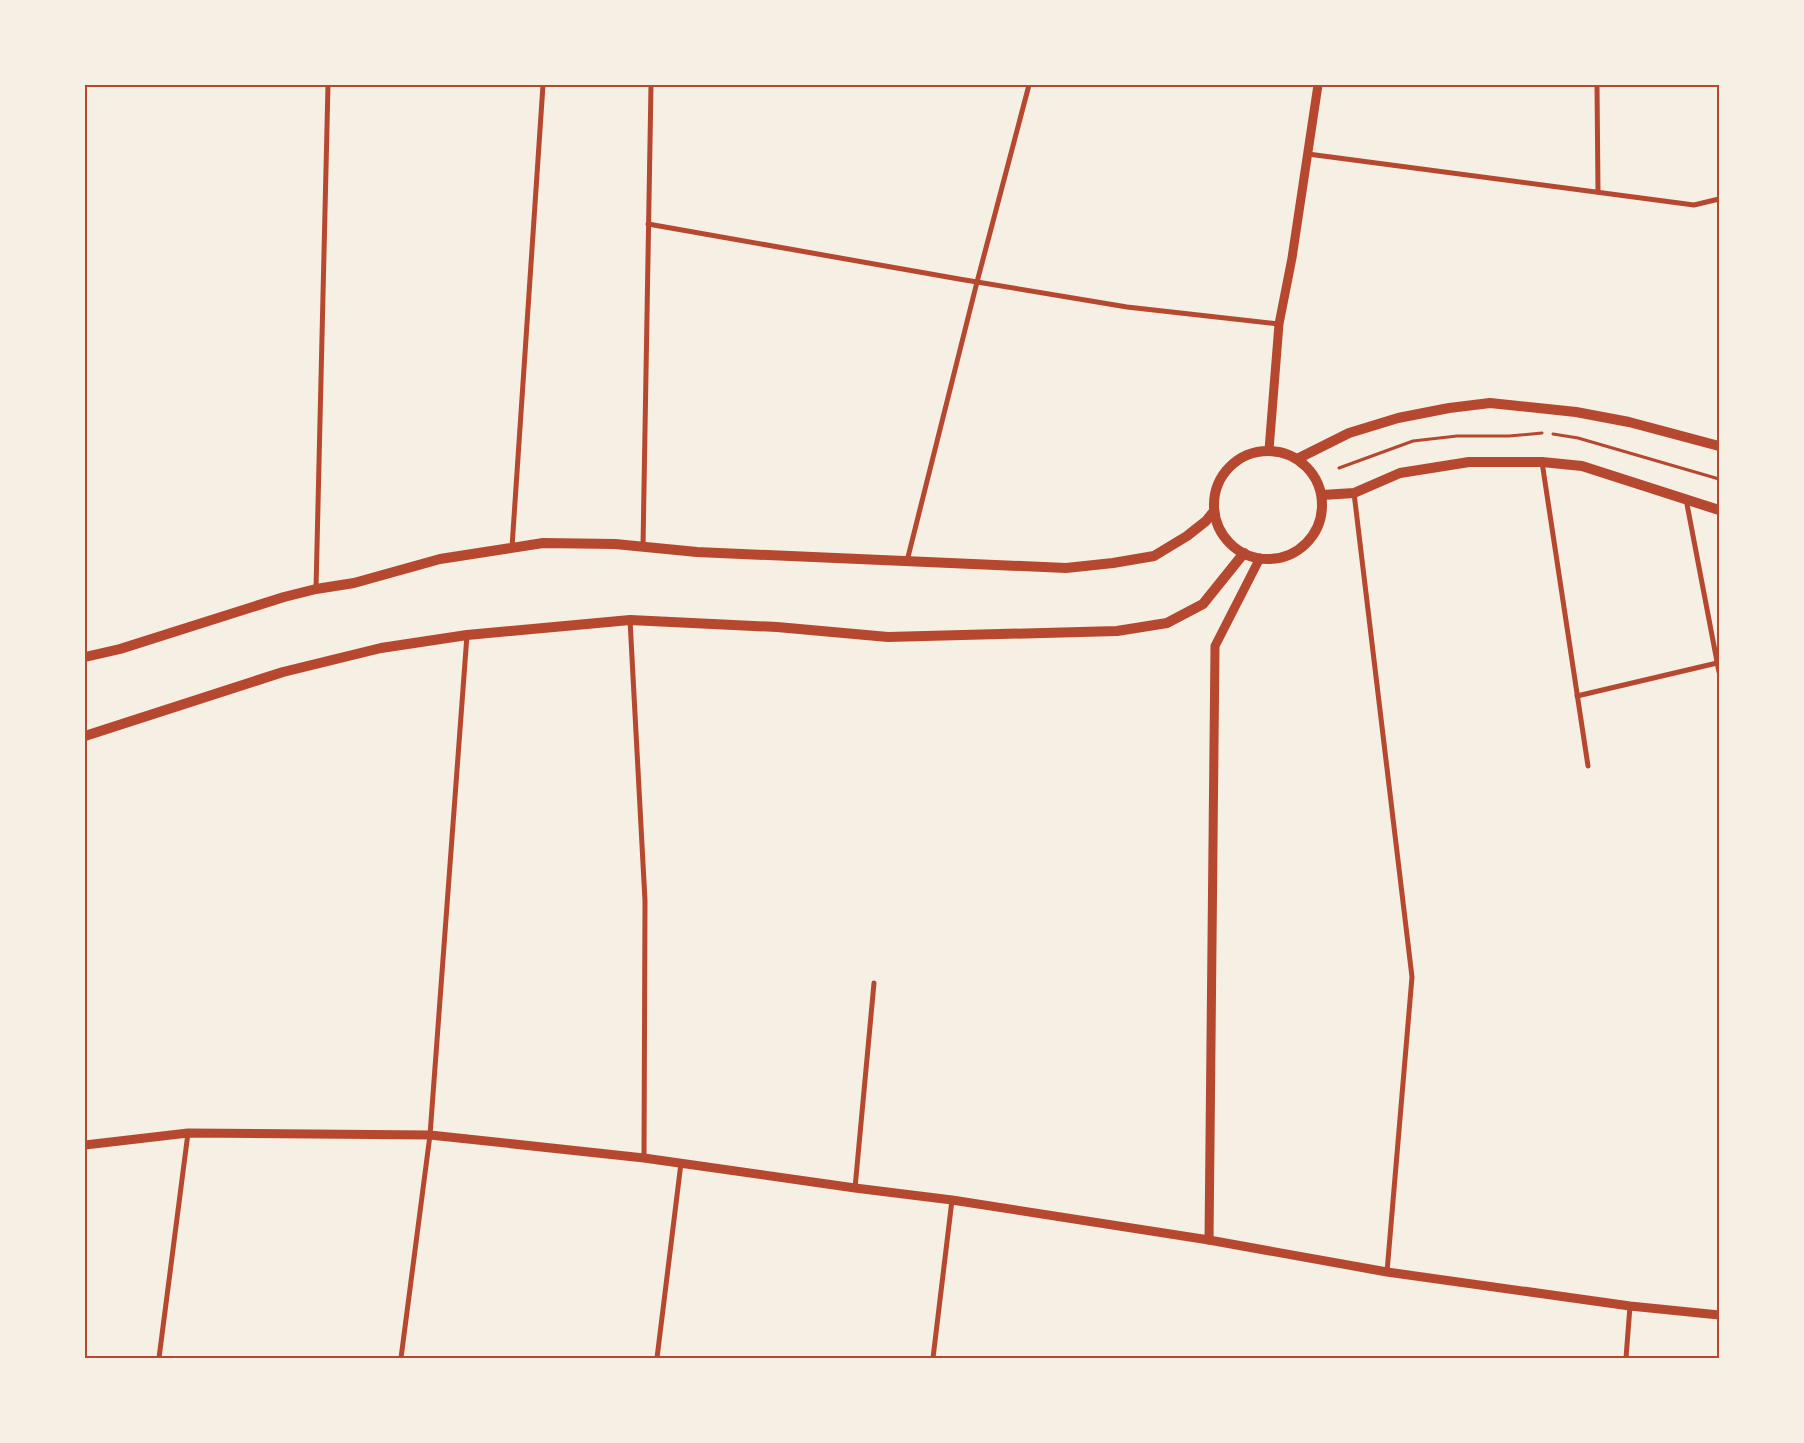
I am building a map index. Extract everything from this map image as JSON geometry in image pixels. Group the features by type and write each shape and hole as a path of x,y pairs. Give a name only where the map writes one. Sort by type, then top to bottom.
{"main road":[{"path":"1297,459 1349,433 1398,418 1449,408 1490,404 1584,413 1629,422 1719,446"},
{"path":"1269,450 1284,453 1297,459 1313,475 1322,495 1322,513 1317,529 1307,543 1293,553 1277,558 1260,558 1244,553 1230,543 1219,528 1214,511 1215,493 1222,476 1234,462 1251,453 1269,450"},
{"path":"1322,495 1354,493 1400,473 1469,462 1542,462 1582,466 1719,510"},
{"path":"85,657 120,649 284,597 316,589 354,583 440,559 543,543 615,544 697,552 1066,568 1113,564 1154,556 1188,536 1206,521 1214,511"},
{"path":"85,736 283,672 381,648 467,635 630,620 778,627 888,637 1117,631 1167,623 1202,604 1244,553"}],"street":[{"path":"316,589 328,85"},
{"path":"512,548 543,85"},
{"path":"643,546 651,85"},
{"path":"907,561 1028,85"},
{"path":"1269,450 1278,324 1292,258 1318,85"},
{"path":"1597,85 1598,192"},
{"path":"1308,154 1694,205 1719,199"},
{"path":"648,224 1127,307 1278,324"},
{"path":"1542,462 1588,766"},
{"path":"1354,493 1412,977 1387,1272"},
{"path":"1686,499 1719,672"},
{"path":"1208,1240 1215,646 1260,558"},
{"path":"630,620 645,902 644,1158"},
{"path":"401,1358 430,1135 467,635"},
{"path":"1576,696 1717,663"},
{"path":"855,1188 874,983"},
{"path":"158,1358 188,1133"},
{"path":"85,1145 188,1133 430,1135 644,1158 952,1200 1208,1240 1387,1272 1630,1306 1719,1315"},
{"path":"657,1358 681,1163"},
{"path":"933,1358 952,1200"},
{"path":"1626,1358 1630,1306"}]}
